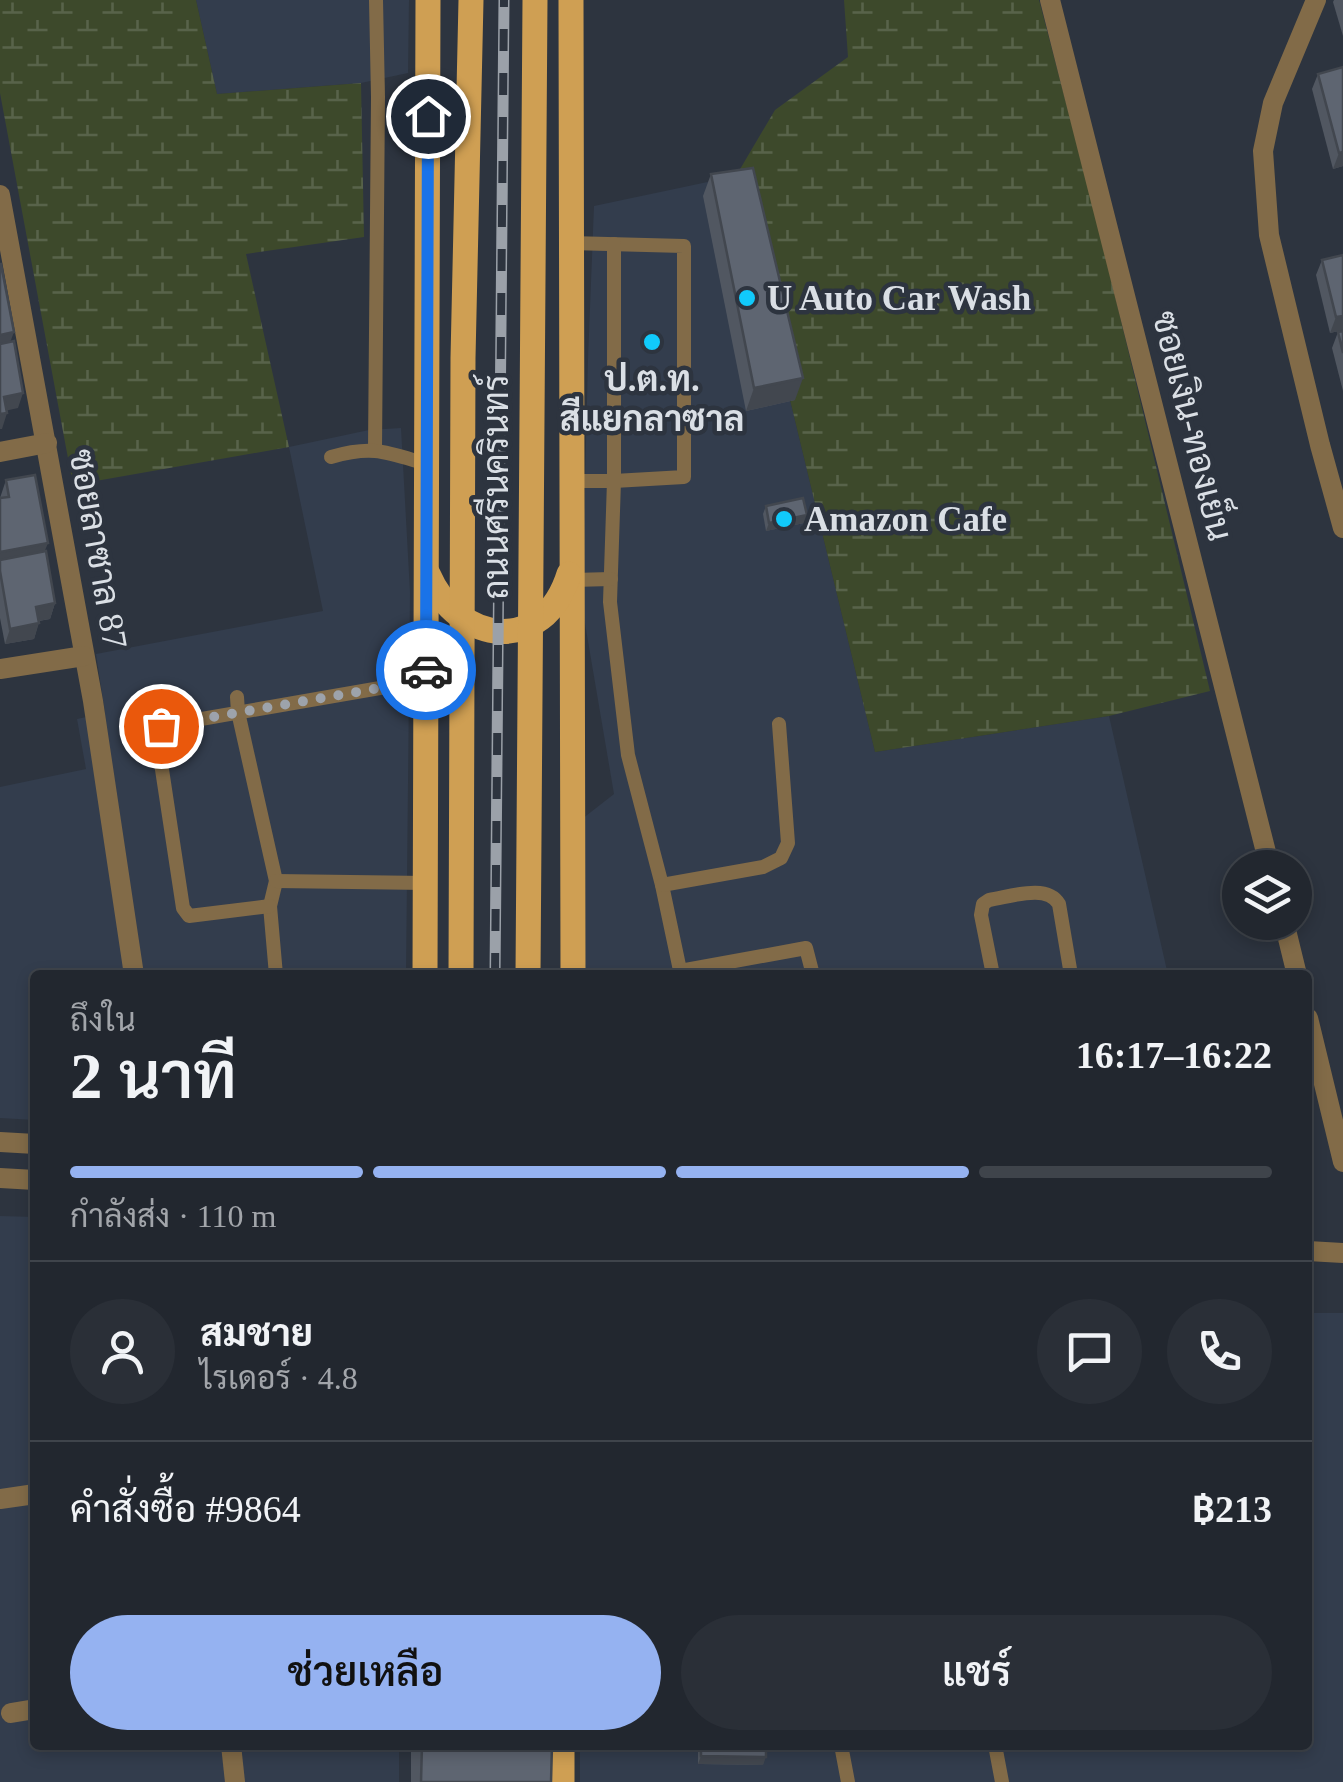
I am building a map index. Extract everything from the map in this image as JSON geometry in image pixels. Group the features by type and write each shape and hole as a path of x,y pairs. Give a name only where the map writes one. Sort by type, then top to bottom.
{"main road":[{"name":"ถนนศรีนครินทร์","path":"424,970 428,0"},
{"name":"ถนนศรีนครินทร์","path":"461,970 463,358 472,0"},
{"name":"ถนนศรีนครินทร์","path":"528,970 535,0"},
{"path":"571,0 573,970"},
{"path":"426,570 435,590 464,621 484,630 504,632 544,617 558,601 573,570"},
{"path":"562,1750 562,1782"}],"street":[{"name":"ซอยเงิน-ทองเย็น","path":"1050,0 1265,850"},
{"path":"1316,0 1273,103 1263,152 1269,235 1334,465 1343,528"},
{"name":"ซอยลาซาล 87","path":"0,194 4,240 47,443 94,701 133,970"},
{"path":"0,452 47,443"},
{"path":"0,669 84,656"},
{"path":"1288,940 1296,970"},
{"path":"1312,1034 1343,1162"},
{"path":"0,1142 30,1144"},
{"path":"0,1178 30,1180"},
{"path":"1312,1251 1343,1253"},
{"path":"0,1498 30,1495"},
{"path":"12,1712 30,1710"},
{"path":"232,1750 235,1782"}],"lane":[{"path":"375,449 376,0"},
{"path":"570,243 684,246 684,477 571,481"},
{"path":"614,244 610,602 628,755 679,970"},
{"path":"331,457 375,449 426,464"},
{"path":"573,570 611,579"},
{"path":"270,906 189,916 183,908 155,734 161,726 238,704 426,680"},
{"path":"238,704 276,880 270,906 276,970"},
{"path":"662,886 763,867 781,858 788,843 778,724"},
{"path":"276,880 426,883"},
{"path":"992,970 981,915 983,904 1044,892 1054,895 1059,904 1070,970"},
{"path":"695,970 806,948 812,970"},
{"path":"843,1750 848,1782"},
{"path":"995,1750 1002,1782"}],"shaded area":[{"path":"196,0 409,0 408,73 361,83 217,94"},
{"path":"736,176 875,752 1109,716 1167,970 584,970 582,819 614,794 582,606 594,206"},
{"path":"401,428 410,592 406,970 30,970 30,1120 0,1118 0,787 86,769 77,719 105,713 96,654 323,611 289,447 369,430"},
{"path":"0,1216 30,1217 30,1750 399,1750 399,1782 0,1782"},
{"path":"1312,1313 1343,1313 1343,1782 580,1782 580,1750 1312,1750"}],"green space":[{"path":"0,0 196,0 217,94 361,83 364,237 246,254 289,447 73,485 0,93"},
{"path":"844,0 1039,0 1097,221 1210,691 1109,716 875,752 736,176 775,110 848,57"}],"building":[{"path":"1343,67 1343,152 1339,153 1318,74"},
{"name":"U Auto Car Wash","path":"753,168 803,378 754,388 711,174"},
{"path":"1343,255 1343,316 1336,317 1322,260"},
{"path":"0,264 14,332 0,335"},
{"path":"14,341 23,393 4,397 7,413 0,414 0,344"},
{"path":"35,475 48,543 0,552 0,498 9,497 6,480"},
{"path":"803,498 807,515 769,523 766,506"},
{"path":"46,551 55,603 36,607 39,623 10,629 0,560"},
{"path":"422,1750 552,1750 551,1782 421,1782"},
{"path":"701,1750 766,1750 766,1757 701,1756"}],"railway":[{"path":"495,970 504,0"}],"way so far":[{"path":"161,726 426,680 426,670"}],"place":[{"name":"U Auto Car Wash","path":"747,298"},
{"name":"ป.ต.ท. สีแยกลาซาล","path":"652,342"},
{"name":"Amazon Cafe","path":"784,519"}],"route":[{"path":"426,670 428,116"}]}
